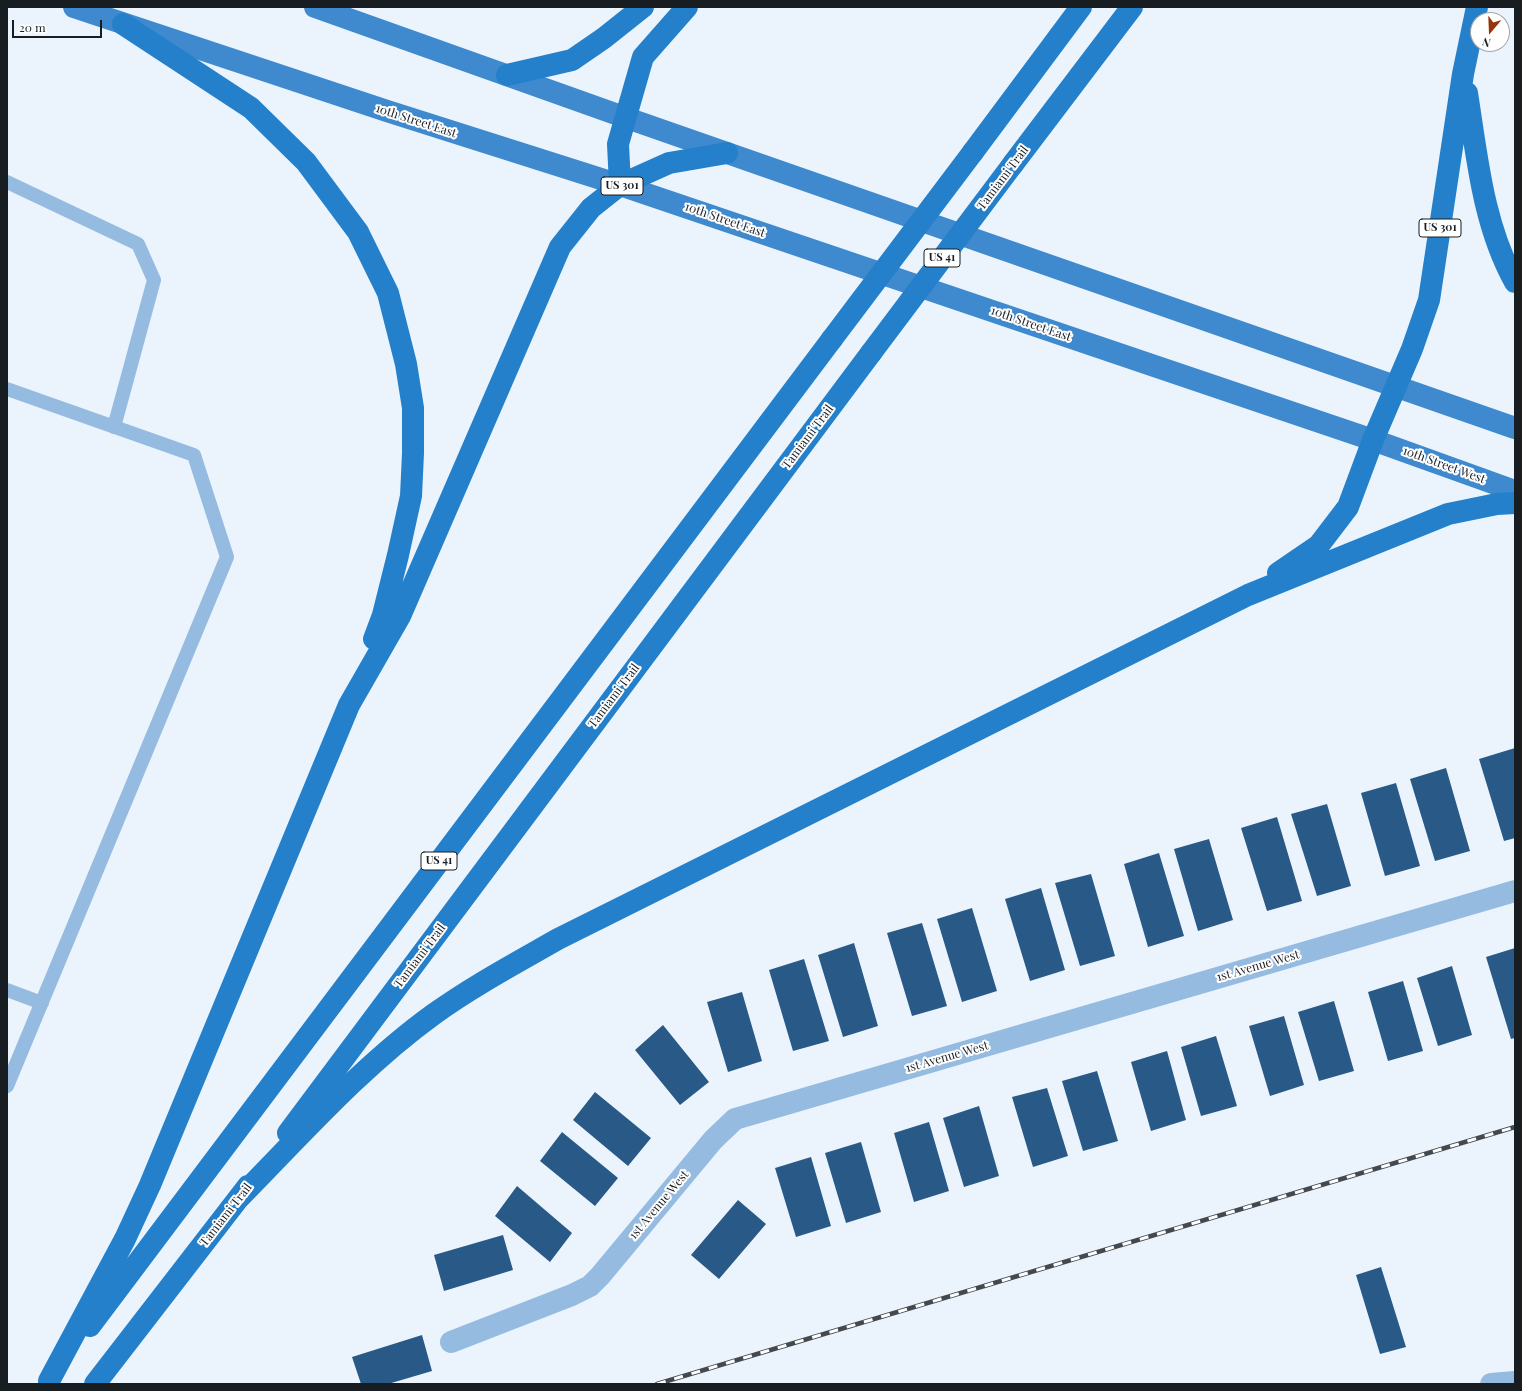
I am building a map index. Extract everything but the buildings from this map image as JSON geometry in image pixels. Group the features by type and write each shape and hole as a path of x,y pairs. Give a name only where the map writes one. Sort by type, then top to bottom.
{"highway":[{"path":"507,75 572,60 604,38 643,7"},
{"path":"620,185 618,144 624,117 643,57 686,7"},
{"name":"US 41","path":"48,1382 1081,7"},
{"name":"Tamiami Trail","path":"95,1384 240,1197 871,353 1132,7"},
{"name":"US 301","path":"1373,440 1412,349 1429,300 1464,74 1477,7"},
{"path":"48,1382 124,1239 150,1185 349,705 383,615 411,496 413,453 412,408 406,364 388,293 358,232 306,162 251,108 123,24"},
{"path":"1464,74 1484,196 1495,237 1515,282"},
{"path":"349,705 400,616 560,247 591,208 620,185 669,163 727,152"},
{"path":"1248,595 1319,545 1348,507 1373,440"},
{"path":"240,1197 369,1067 433,1015 485,979 565,936 1248,595 1448,514 1497,504 1515,503"}],"main road":[{"name":"10th Street East","path":"74,7 387,111 620,185 1373,440"},
{"path":"315,7 624,117 1515,428"},
{"name":"10th Street West","path":"1373,440 1515,491"}],"street":[{"name":"1st Avenue West","path":"451,1342 572,1295 590,1286 600,1276 713,1140 735,1119 1515,891"},
{"path":"1491,1384 1515,1382"}],"lane":[{"path":"7,182 138,244 154,280 114,427"},
{"path":"7,389 194,455 227,557 7,1086"},
{"path":"7,990 42,1003"}],"railway":[{"path":"657,1384 1515,1127"}]}
